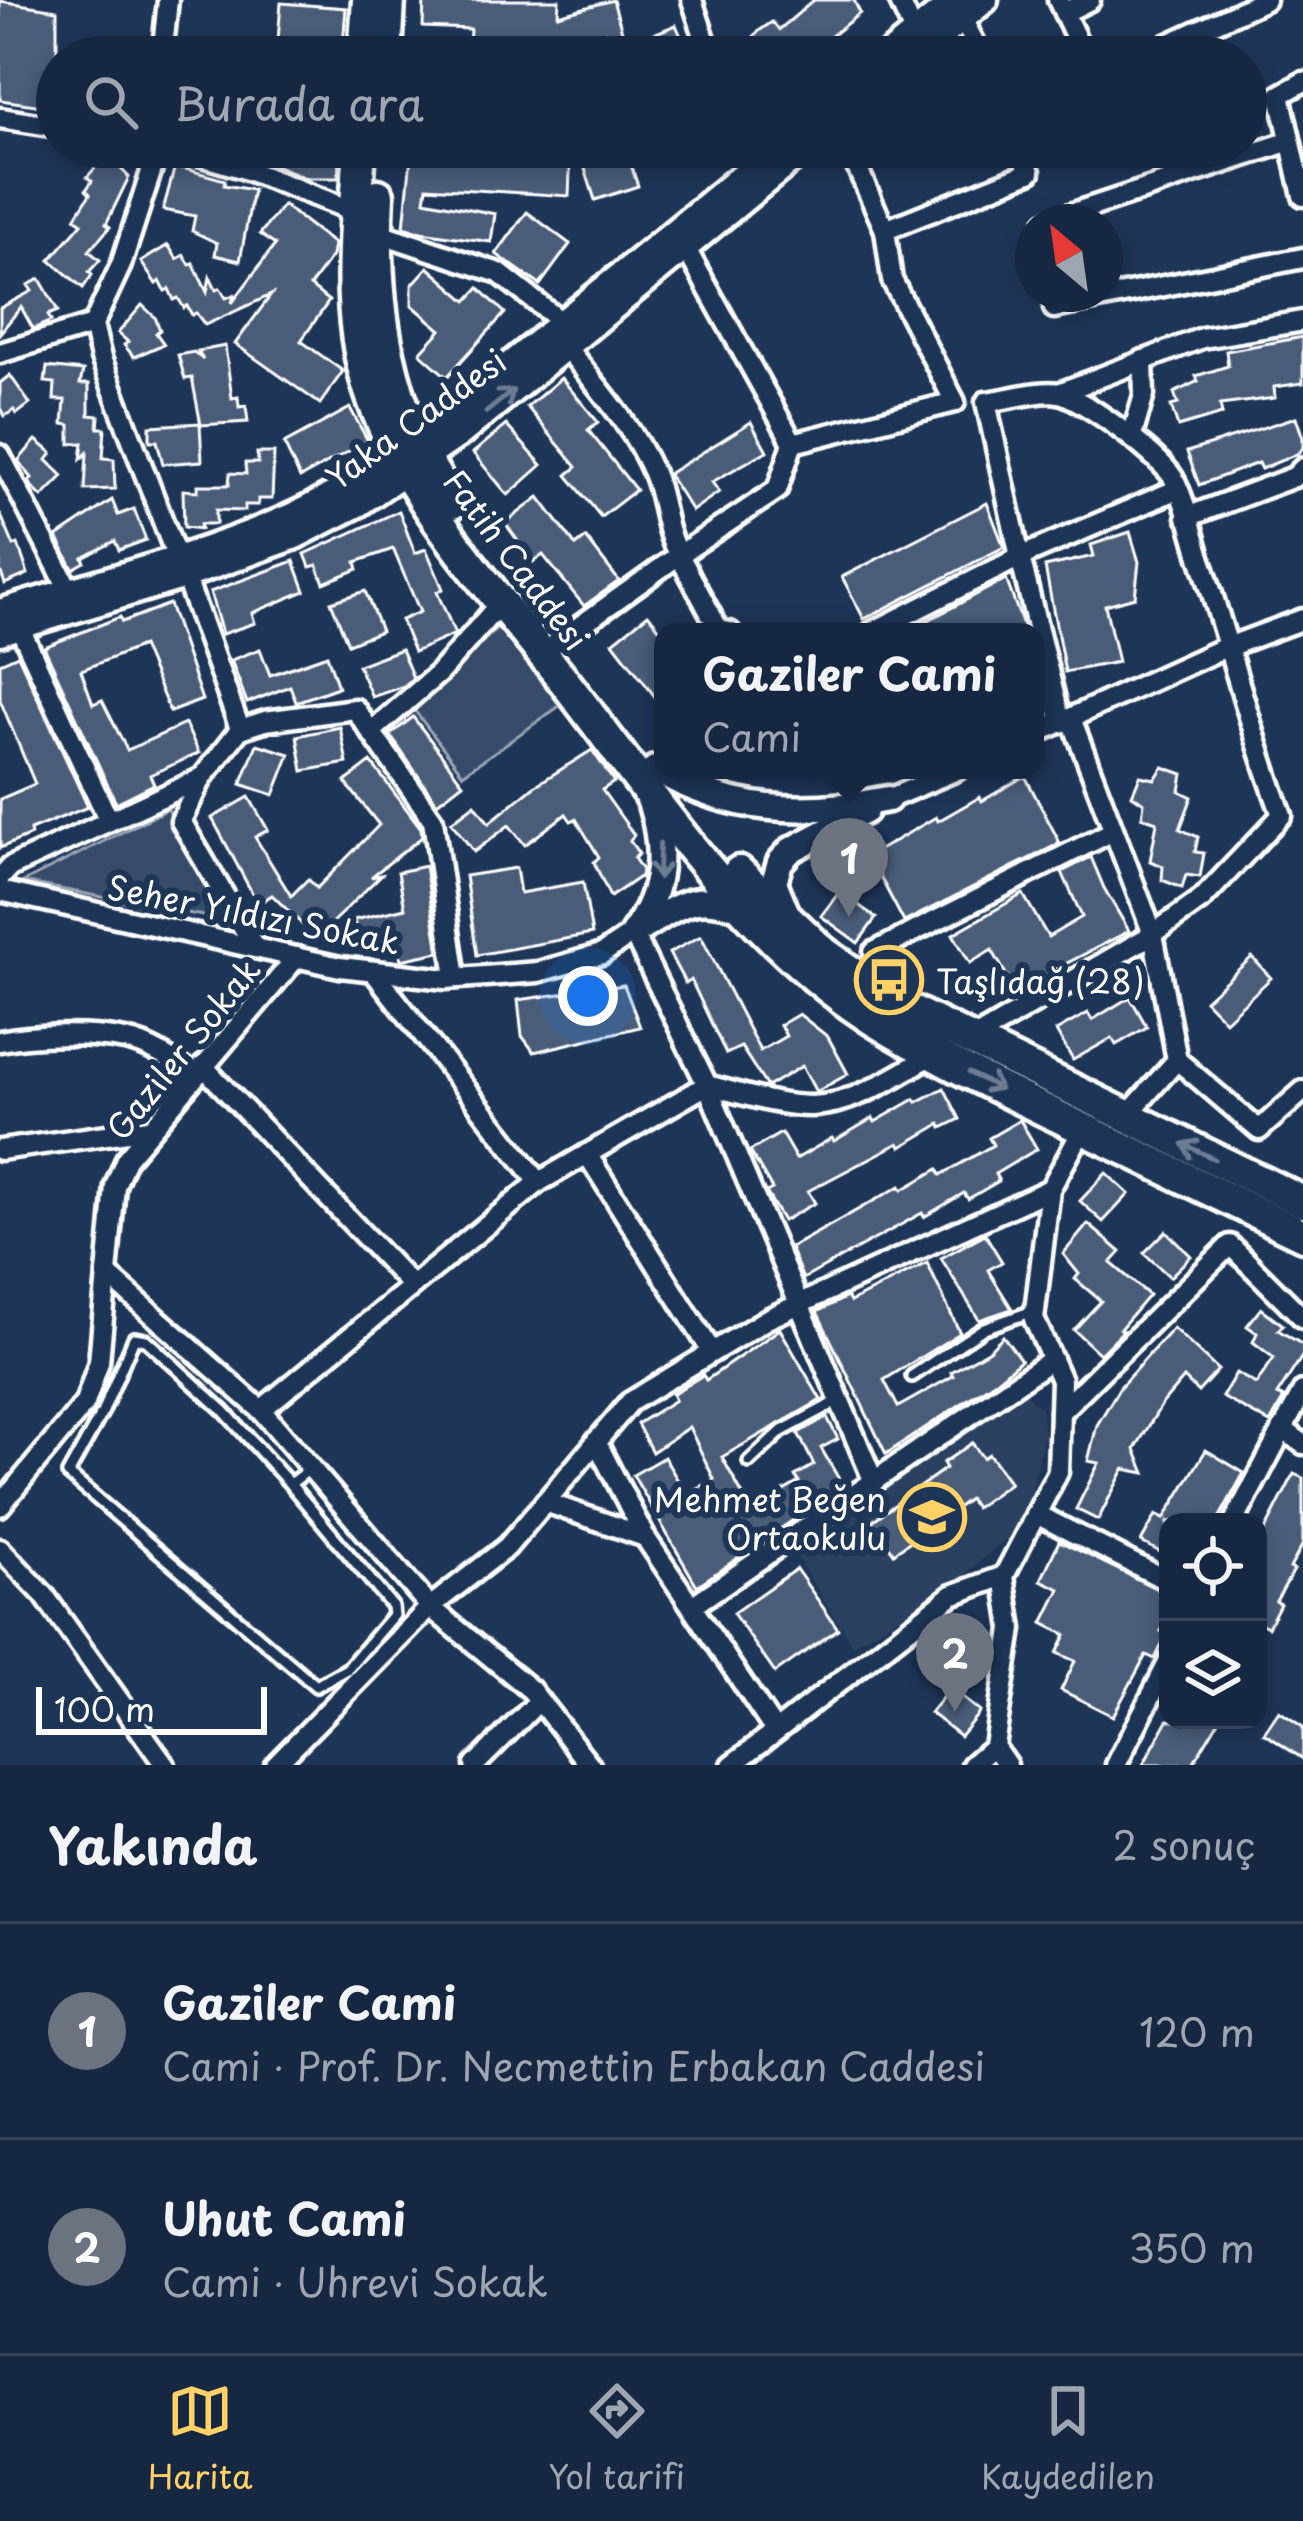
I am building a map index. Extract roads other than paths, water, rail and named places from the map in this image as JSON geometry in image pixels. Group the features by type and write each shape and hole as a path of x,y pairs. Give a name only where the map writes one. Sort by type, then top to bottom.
{"main road":[{"path":"365,36 368,0"},
{"path":"387,36 389,0"},
{"name":"Fatih Caddesi","path":"362,168 382,338 410,456 501,602 791,939"},
{"name":"Fatih Caddesi","path":"366,222 376,168"},
{"name":"Fatih Caddesi","path":"410,456 556,643 745,909 791,939"},
{"path":"791,939 969,1041 1303,1202"},
{"path":"791,939 871,1018 1083,1129 1303,1235"}],"street":[{"path":"164,36 168,0"},
{"path":"692,0 704,36"},
{"path":"899,0 912,36"},
{"path":"926,36 959,9 985,0"},
{"path":"1075,36 1061,6 1090,0"},
{"path":"1186,36 1264,0"},
{"path":"1303,82 1280,94 1303,196"},
{"path":"0,118 36,124"},
{"path":"1267,149 1290,141"},
{"path":"152,168 121,265 93,325 101,358 240,729"},
{"path":"242,168 499,273 565,335 635,436 656,479 666,534 716,623"},
{"name":"Yaka Caddesi","path":"565,335 739,168"},
{"name":"Yaka Caddesi","path":"6,623 181,567 410,456 781,168"},
{"path":"857,168 885,230 892,280 955,402"},
{"path":"885,230 1030,172 1029,168"},
{"path":"1100,204 1209,168"},
{"path":"556,643 777,490 793,442 685,247"},
{"path":"1123,294 1303,258"},
{"path":"793,442 955,402 1059,393 1202,338 1303,321"},
{"path":"0,352 93,325"},
{"path":"1132,436 1144,394 1143,360"},
{"path":"1059,393 1132,436 1174,477 1230,647 1253,739 1282,815"},
{"path":"986,402 1038,623"},
{"path":"0,455 69,590"},
{"path":"1187,518 1294,477 1303,468"},
{"path":"890,623 1019,557 1178,489"},
{"name":"Yaka Caddesi","path":"6,623 69,590 181,567"},
{"path":"371,732 439,673 501,602"},
{"path":"1044,730 1230,647 1303,620"},
{"path":"6,623 109,821"},
{"path":"1044,644 1066,720 1153,934 1177,1060 1259,1130 1303,1091"},
{"path":"255,948 182,820 202,778 240,729 355,709 433,820 456,978"},
{"path":"633,934 648,909 661,869 649,777 654,779"},
{"path":"5,873 202,778"},
{"path":"655,779 773,810 838,808 888,799"},
{"path":"791,939 775,888 780,862 799,844 935,779"},
{"path":"969,1041 1153,934 1202,899 1282,815 1303,814"},
{"path":"874,952 1113,831"},
{"name":"Seher Yıldızı Sokak","path":"0,891 297,958 456,978 538,972 602,955 633,934"},
{"path":"633,934 698,898 745,909"},
{"path":"633,934 707,1085 874,1482"},
{"name":"Gaziler Sokak","path":"0,1505 85,1402 99,1362 115,1186 126,1159 297,958"},
{"path":"374,971 539,1182"},
{"path":"0,1041 24,1036 126,1040 198,1071 412,1286"},
{"path":"261,1410 539,1182 707,1085 813,1106 862,1093 934,1054"},
{"path":"1126,1117 1177,1060"},
{"path":"0,1150 149,1129"},
{"path":"972,1765 994,1746 1012,1629 1004,1576 1058,1472 1061,1380 1034,1318 1049,1189 1083,1129"},
{"path":"587,1154 712,1352"},
{"path":"275,1765 430,1607 507,1547 630,1402 797,1305 1049,1189"},
{"path":"1060,1412 1230,1245 1303,1318"},
{"path":"107,1274 261,1410 430,1607 539,1701 590,1765"},
{"path":"692,1606 1052,1359"},
{"path":"1239,1513 1303,1391"},
{"path":"1283,1430 1303,1444"},
{"path":"596,1441 645,1538 775,1731"},
{"path":"545,1502 645,1538"},
{"path":"1036,1514 1159,1576"},
{"path":"0,1549 44,1595 159,1757 138,1765"},
{"path":"732,1765 952,1594 1004,1576"},
{"path":"1116,1765 1159,1681"},
{"path":"475,1765 539,1701"},
{"path":"994,1746 1007,1765"}],"lane":[{"path":"912,1376 984,1328 1035,1310"},
{"path":"134,1338 146,1340 224,1411 290,1484 392,1606 393,1615 347,1669 316,1686 68,1474 103,1412 134,1338"},
{"path":"749,1462 782,1431 840,1400"},
{"path":"290,1484 310,1468"}],"place":[{"name":"Gaziler Cami","path":"849,917"},
{"name":"Taşlıdağ (28)","path":"889,980"},
{"name":"Mehmet Beğen Ortaokulu","path":"932,1517"},
{"name":"Uhut Cami","path":"955,1712"}]}
